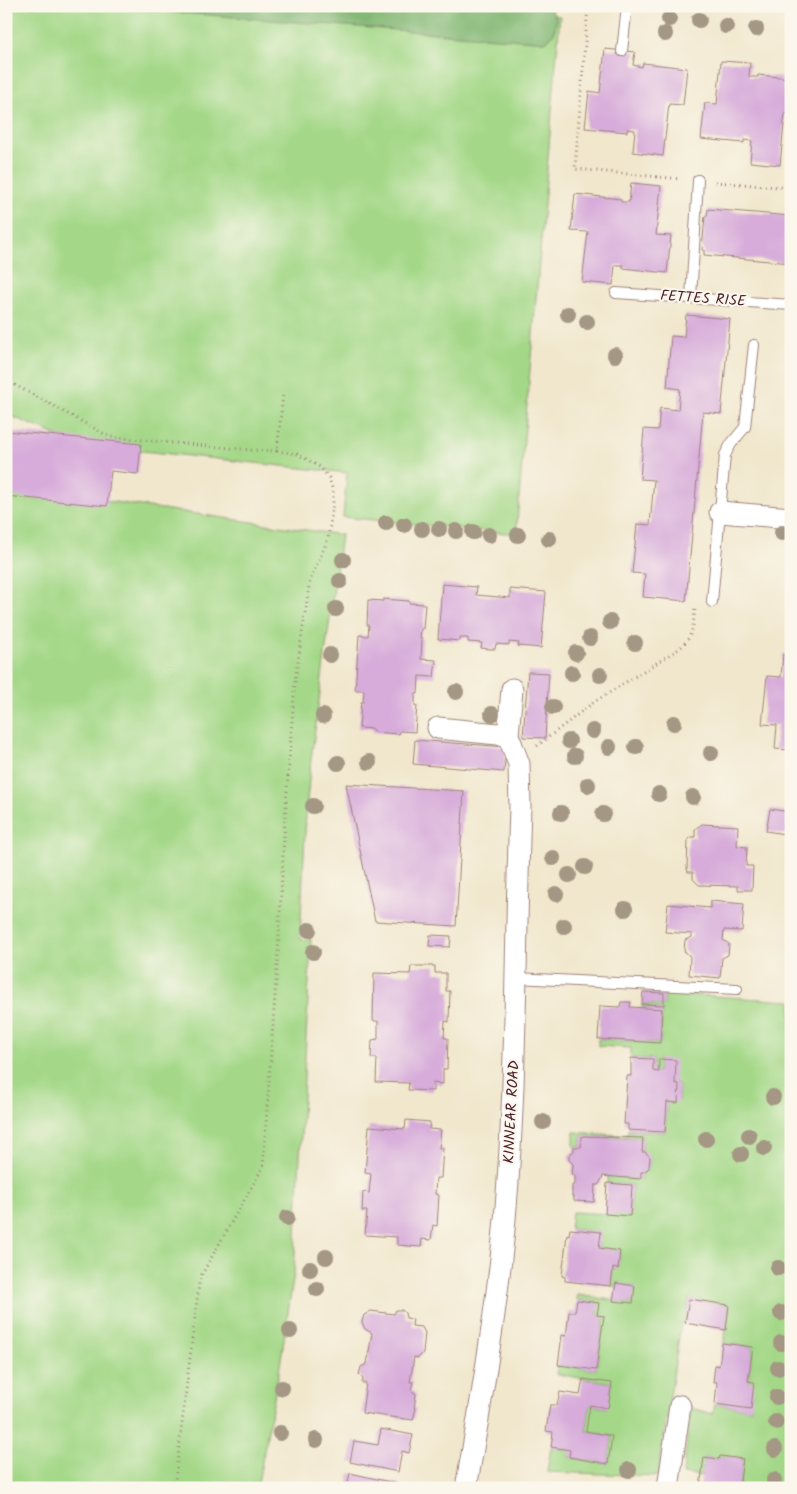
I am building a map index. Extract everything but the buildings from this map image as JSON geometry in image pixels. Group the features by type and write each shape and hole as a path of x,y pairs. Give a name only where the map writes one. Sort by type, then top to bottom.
{"street":[{"path":"720,512 791,518"},
{"name":"KINNEAR ROAD","path":"466,1488 502,1255 512,1120 520,808 519,764 508,736 512,689"},
{"path":"438,728 508,736"},
{"path":"668,1488 680,1406"}],"lane":[{"path":"622,51 628,6"},
{"path":"691,298 698,180"},
{"name":"FETTES RISE","path":"616,293 791,305"},
{"path":"712,602 725,455 731,444 745,427 754,345"},
{"path":"516,978 737,989"}],"path":[{"path":"588,6 575,169 791,188"},
{"path":"6,380 110,437 251,450 277,450 297,454 320,467 329,478 333,491 328,539 310,580 295,681 285,808 278,953 263,1167 202,1274 199,1284 174,1488"},
{"path":"277,450 283,395"},
{"path":"519,764 537,746 594,702 679,649 688,640 693,631 695,601 712,602"}],"green space":[{"path":"6,6 437,6 560,16 516,534 343,517 347,473 78,444 6,414"},
{"path":"96,6 549,6 557,19 554,33 546,42"},
{"path":"6,472 66,495 341,535 306,811 300,939 311,940 294,1273 279,1372 257,1488 6,1488"},
{"path":"664,993 791,1001 791,1488 739,1488 743,1459 720,1456 719,1459 704,1457 702,1476 683,1474 691,1408 713,1414 715,1404 751,1409 748,1381 753,1347 724,1343 729,1306 689,1299 685,1323 681,1323 658,1476 547,1472 551,1447 570,1450 569,1457 608,1464 612,1436 586,1431 590,1405 607,1408 612,1383 556,1374 558,1365 596,1370 604,1317 597,1315 598,1303 577,1300 577,1295 632,1303 635,1286 616,1283 615,1287 611,1286 613,1268 618,1268 620,1251 599,1248 600,1232 570,1229 572,1212 630,1215 632,1185 607,1183 608,1176 641,1179 641,1172 644,1172 649,1167 650,1157 642,1152 643,1138 582,1136 581,1147 574,1147 574,1132 627,1136 628,1130 665,1132 667,1102 678,1102 679,1084 675,1083 659,1059 659,1072 653,1071 653,1059 631,1058 631,1048 598,1046 598,1039 660,1043 662,1009 642,1007 642,1004 664,1005"}]}
